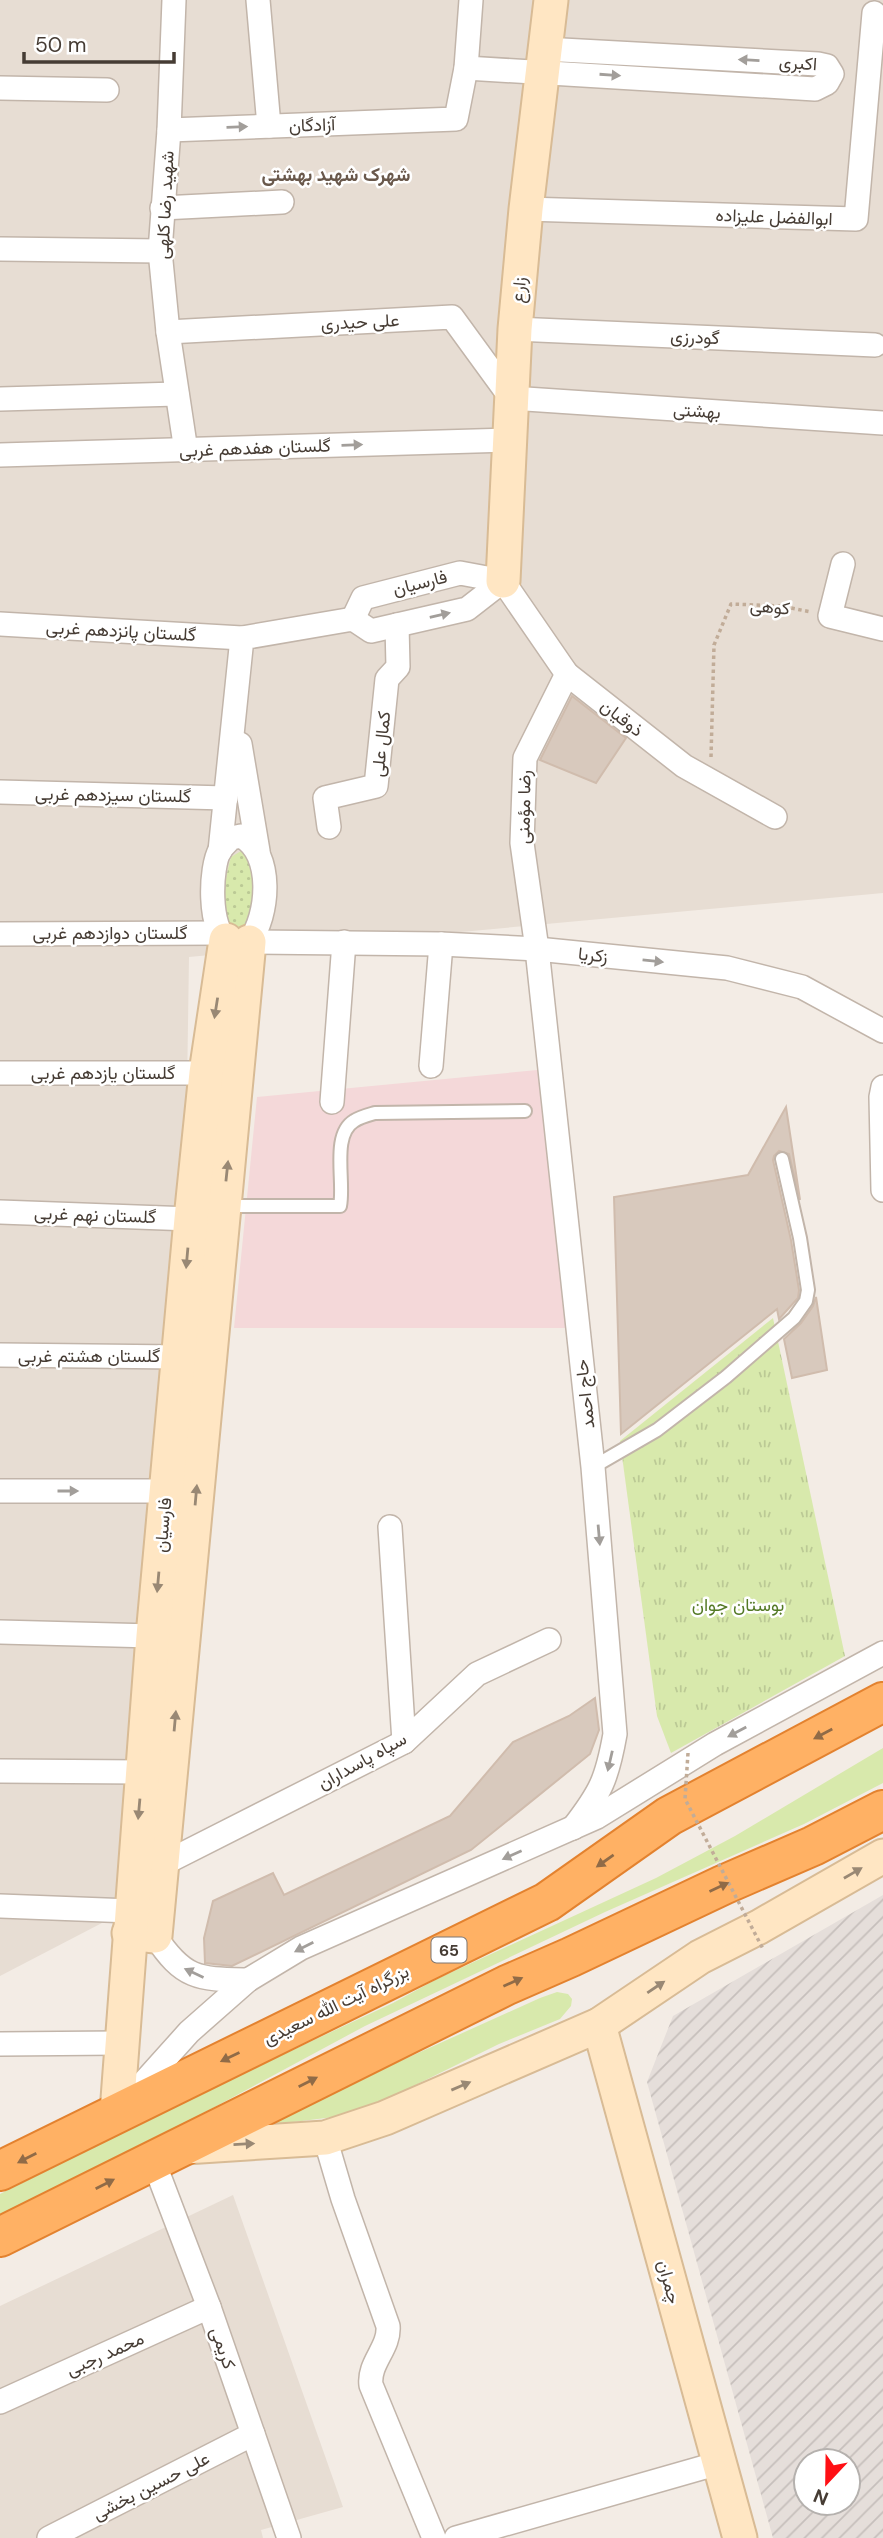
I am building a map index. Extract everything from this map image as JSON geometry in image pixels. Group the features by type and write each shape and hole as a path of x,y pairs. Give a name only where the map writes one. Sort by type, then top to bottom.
{"highway":[{"name":"بزرگراه آیت الله سعیدی","path":"0,2171 547,1902 669,1816 883,1702"},
{"path":"0,2237 507,1985 813,1846 883,1810"}],"street":[{"name":"شهید رضا کلهی","path":"174,0 169,130 160,251 168,332 186,451"},
{"path":"258,0 269,126"},
{"path":"471,0 466,68 543,60"},
{"name":"زارع","path":"503,581 515,329 526,209 551,0"},
{"name":"ابوالفضل علیزاده","path":"526,209 856,219 874,13"},
{"path":"684,80 685,57"},
{"name":"اکبری","path":"685,57 818,64 827,66 832,74 827,83 815,89 684,80 543,60 685,57"},
{"name":"آزادگان","path":"169,130 456,119 466,68"},
{"path":"0,88 107,90"},
{"path":"162,208 282,202"},
{"path":"0,249 160,251"},
{"name":"علی حیدری","path":"168,332 452,317 511,398"},
{"name":"گودرزی","path":"515,329 875,345"},
{"path":"0,400 177,394"},
{"name":"بهشتی","path":"511,398 883,423"},
{"name":"گلستان هفدهم غربی","path":"0,455 509,440"},
{"path":"843,564 830,616 883,629"},
{"name":"فارسیان","path":"353,619 363,598 447,576 460,573 503,581"},
{"name":"فارسیان","path":"242,638 353,619 371,631 467,609 503,581"},
{"name":"ذوقیان","path":"503,581 567,674 684,766 775,817"},
{"name":"گلستان پانزدهم غربی","path":"0,624 242,638"},
{"name":"کمال علی","path":"329,827 325,799 376,786 387,680 398,667 397,625"},
{"path":"235,717 264,880 265,901 240,933 214,914 213,895 242,638"},
{"name":"رضا مؤمنی","path":"537,949 522,844 525,758 567,674"},
{"name":"گلستان سیزدهم غربی","path":"0,792 226,798"},
{"path":"220,850 231,838 241,836 249,840 258,851"},
{"name":"گلستان دوازدهم غربی","path":"0,933 240,933"},
{"name":"فارسیان","path":"117,2112 120,2043 138,1926 142,1772 206,1073 240,933"},
{"name":"فارسیان","path":"138,1926 161,1865 223,1206 240,933"},
{"name":"زکریا","path":"240,933 290,941 537,949 727,968 802,986 883,1031"},
{"path":"332,1102 344,942"},
{"path":"431,1066 442,944"},
{"name":"حاج احمد","path":"537,949 593,1467 615,1734 609,1768 598,1795 573,1828"},
{"name":"گلستان یازدهم غربی","path":"0,1073 206,1073"},
{"path":"883,1087 883,1190"},
{"name":"گلستان نهم غربی","path":"0,1212 191,1219"},
{"name":"گلستان هشتم غربی","path":"0,1355 179,1356"},
{"path":"0,1491 166,1491"},
{"path":"390,1527 404,1742"},
{"path":"0,1632 153,1636"},
{"name":"سپاه پاسداران","path":"161,1865 404,1742 477,1674 549,1640"},
{"path":"117,2112 189,2032 248,1980 302,1948 597,1817 715,1744 883,1653"},
{"path":"0,1771 142,1772"},
{"path":"597,1817 669,1816"},
{"path":"164,2154 325,2138 385,2118 599,2025 700,1957 759,1927 883,1856"},
{"path":"0,1906 138,1926 189,1973 207,1979 248,1980"},
{"name":"چمران","path":"599,2025 740,2538"},
{"path":"0,2044 120,2043"},
{"path":"325,2138 343,2199 388,2326 389,2335 373,2367 371,2385 434,2538"},
{"name":"کریمی","path":"164,2154 209,2307 289,2538"},
{"name":"محمد رجبی","path":"0,2402 209,2307"},
{"name":"علی حسین بخشی","path":"49,2538 253,2434"},
{"path":"456,2538 719,2463"}],"lane":[{"path":"223,1206 340,1206 341,1139 346,1127 365,1116 375,1113 449,1110 525,1111"},
{"path":"593,1467 657,1430 706,1392 794,1318 806,1301 808,1290 800,1238 782,1159"}],"path":[{"name":"کوهی","path":"711,761 714,645 731,604 781,606 830,616"},
{"path":"688,1754 685,1799 763,1948"}],"shaded area":[{"path":"0,0 883,0 883,893 189,957 175,1885 0,1976"},
{"path":"548,1069 578,1328 234,1328 257,1097"},
{"path":"883,1895 883,2538 773,2538 647,2082 673,2016"},
{"path":"233,2195 343,2507 261,2530 263,2538 0,2538 0,2306"}],"green space":[{"path":"241,851 249,856 253,891 247,926 239,928 229,922 224,900 231,857"},
{"name":"بوستان جوان","path":"773,1318 845,1656 671,1753 657,1716 620,1441"},
{"path":"883,1748 883,1783 804,1824 605,1912 365,2026 92,2173 0,2219 0,2194 186,2100 393,2003 437,1979 656,1878 735,1836"},
{"path":"557,1992 568,1994 572,1999 571,2006 560,2019 499,2044 387,2099 334,2117 277,2124 263,2123 540,1998"}],"building":[{"path":"572,696 626,738 596,783 540,760"},
{"path":"786,1107 800,1200 789,1154 779,1151 773,1160 791,1240 798,1298 779,1319 777,1309 621,1434 614,1197 748,1175"},
{"path":"816,1297 827,1370 792,1378 784,1339 801,1323"},
{"path":"595,1698 599,1730 590,1754 471,1850 232,1966 205,1963 204,1938 213,1901 273,1873 284,1895 450,1816 513,1742 569,1716"}],"district":[{"name":"شهرک شهید بهشتی","path":"336,174"}]}
